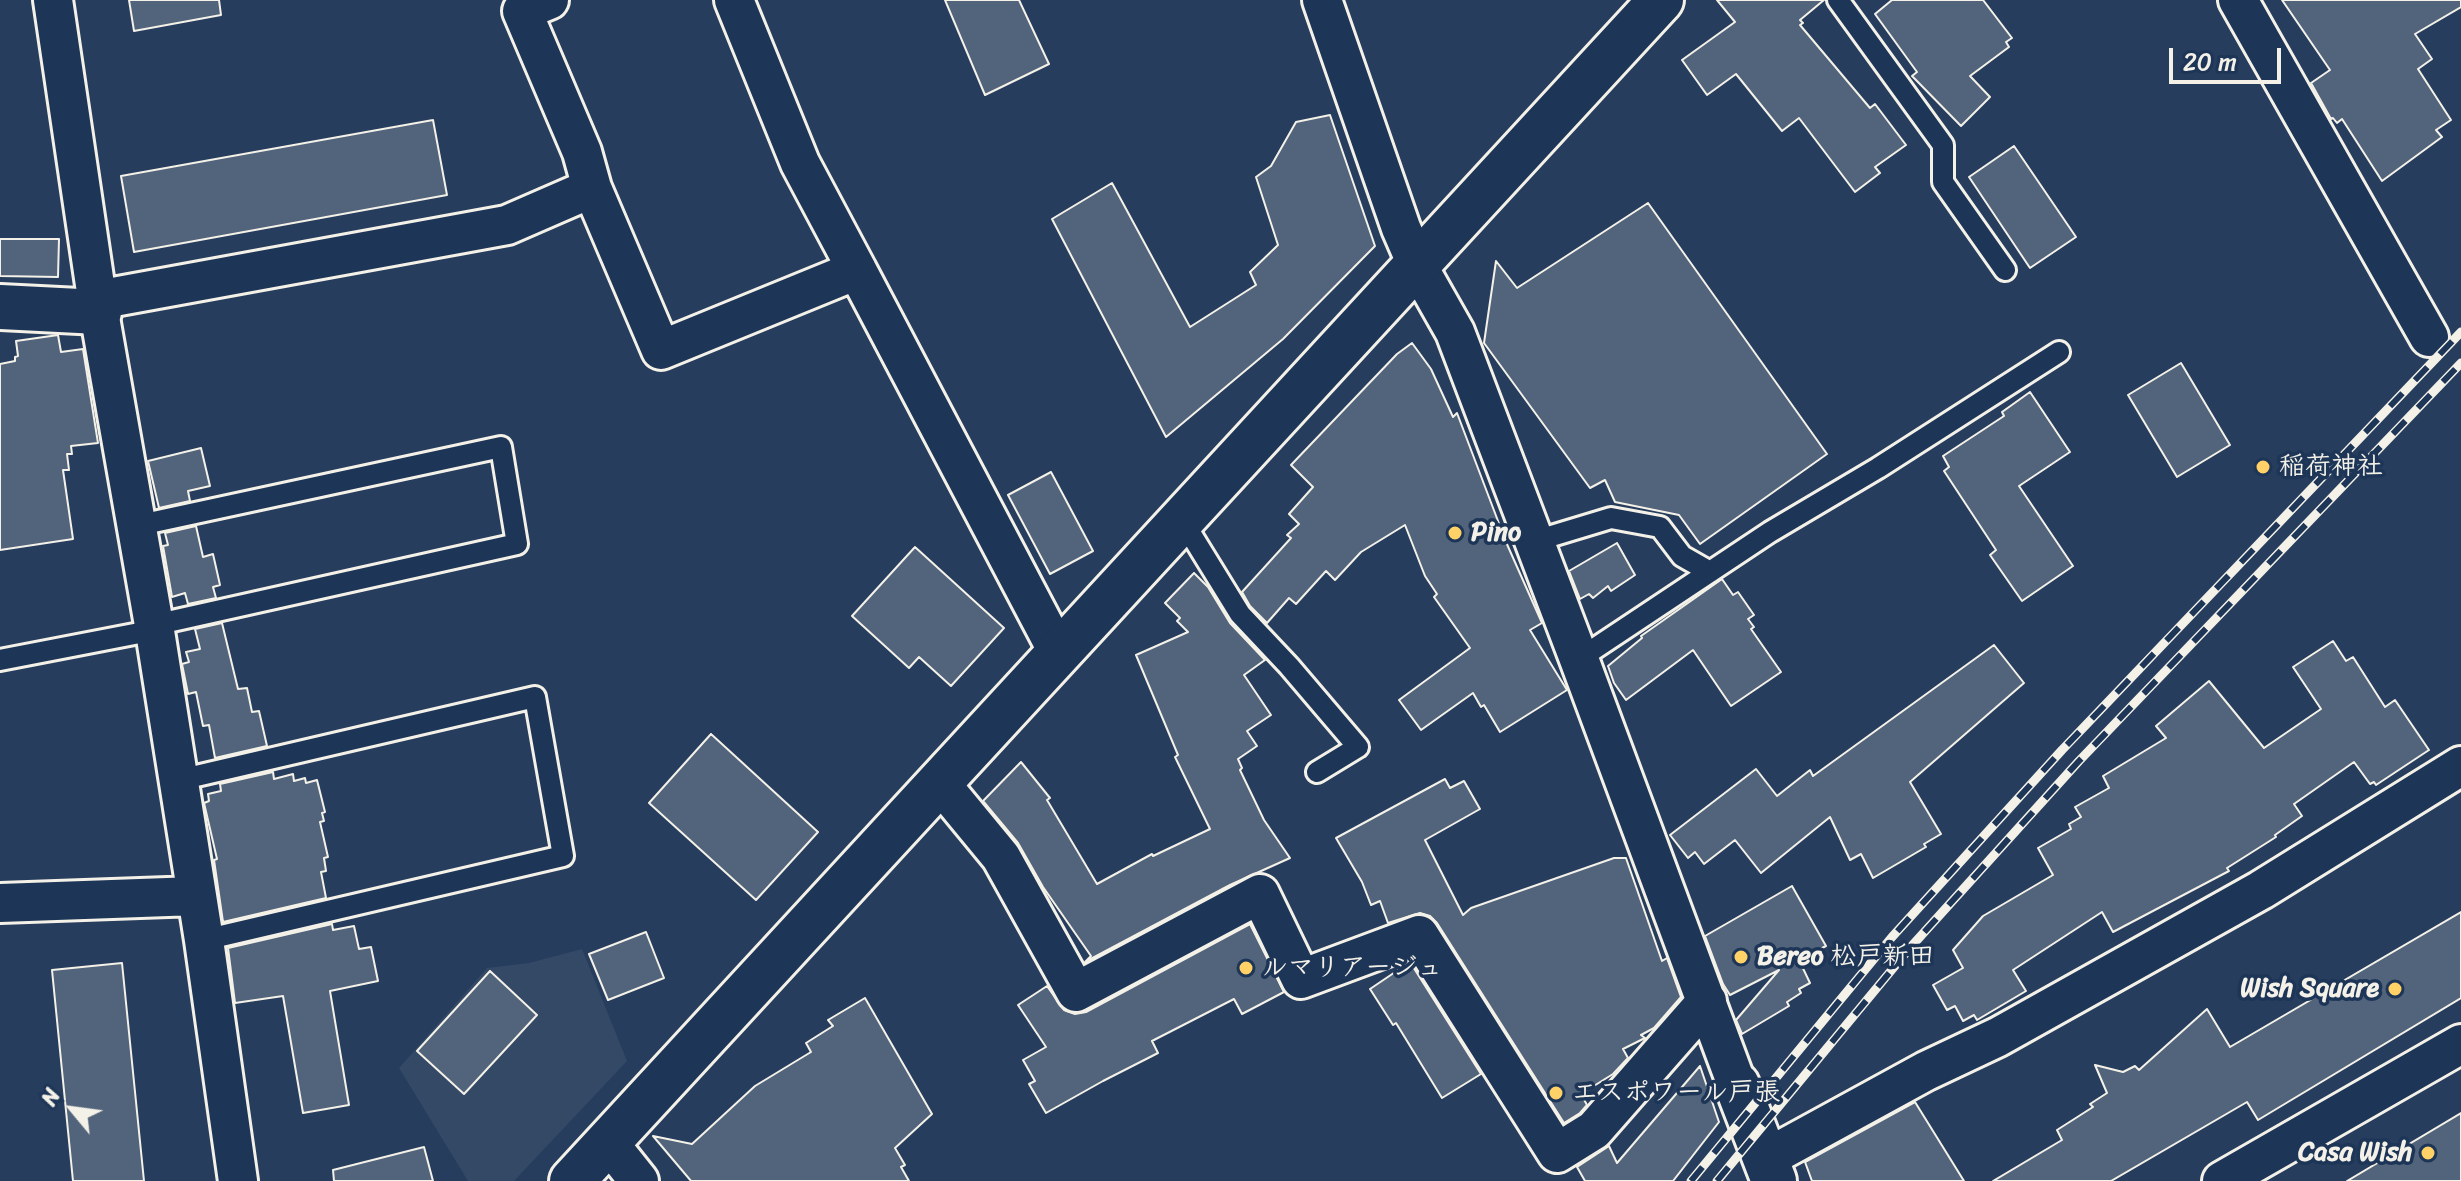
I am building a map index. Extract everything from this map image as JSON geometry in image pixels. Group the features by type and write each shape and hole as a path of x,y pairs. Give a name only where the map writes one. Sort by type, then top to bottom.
{"street":[{"path":"53,0 98,306 179,780 238,1181"},
{"path":"549,0 522,11 661,350 857,270"},
{"path":"734,0 800,163 1059,654"},
{"path":"1322,0 1401,228 1417,265 1455,332 1769,1170 1926,1071 1998,1037 2233,906 2461,766"},
{"path":"572,1181 1661,0"},
{"path":"2238,0 2429,337"},
{"path":"0,307 98,306 507,225 592,188"},
{"path":"940,783 1001,857 1076,992 1260,894 1301,979 1419,935 1557,1153 1594,1130 1707,1001"},
{"path":"0,903 196,896"},
{"path":"2222,1181 2461,1044"},
{"path":"608,1142 639,1181"}],"lane":[{"path":"1838,0 1943,145 1943,182 2005,270"},
{"path":"1579,659 1710,572 2059,352"},
{"path":"0,660 517,544 501,447 135,526"},
{"path":"1181,518 1240,614 1358,747 1317,772"},
{"path":"1535,541 1611,518 1660,527 1682,556 1710,572"},
{"path":"179,780 535,697 563,856 204,940"}],"shaded area":[{"path":"582,949 627,1061 514,1181 468,1181 399,1068 487,968 529,963"}],"building":[{"path":"129,0 219,0 221,15 134,31"},
{"path":"945,0 1019,0 1049,64 985,95"},
{"path":"1717,0 1824,0 1800,20 1803,23 1800,25 1870,108 1875,104 1906,145 1875,167 1880,173 1855,192 1799,118 1782,131 1736,74 1707,95 1682,60 1735,22"},
{"path":"1892,0 1983,0 2012,38 2006,42 2009,47 1970,76 1990,97 1961,126 1912,76 1917,72 1875,14"},
{"path":"2282,0 2461,0 2461,7 2415,34 2432,59 2418,69 2451,120 2436,130 2442,137 2382,181 2342,119 2337,123 2331,119 2311,83 2330,70"},
{"path":"1330,115 1375,246 1283,339 1166,437 1052,219 1112,183 1190,327 1256,285 1250,272 1278,245 1256,177 1271,166 1296,122"},
{"path":"433,120 447,195 134,252 121,176"},
{"path":"2014,146 2076,237 2030,268 1969,177"},
{"path":"1648,203 1827,454 1700,544 1679,515 1615,502 1605,480 1590,488 1484,343 1496,261 1517,288"},
{"path":"0,239 59,239 58,277 0,276"},
{"path":"58,335 61,352 83,349 98,443 71,446 72,454 67,454 69,470 63,470 73,539 0,550 0,364 15,361 18,356 16,341"},
{"path":"1412,343 1431,369 1453,417 1457,413 1506,542 1542,623 1530,630 1567,690 1500,732 1473,693 1421,730 1399,700 1470,648 1434,597 1437,594 1425,576 1405,525 1361,552 1335,580 1326,571 1296,604 1289,598 1267,623 1250,606 1242,592 1291,538 1287,535 1299,524 1289,514 1313,487 1291,465 1397,354"},
{"path":"2181,363 2230,445 2177,477 2128,395"},
{"path":"2030,392 2070,452 2019,486 2073,566 2022,601 1990,555 1996,550 1944,471 1949,467 1943,456 2004,416 2002,412"},
{"path":"201,448 210,486 188,491 190,501 159,508 148,461"},
{"path":"1051,472 1093,551 1050,574 1008,495"},
{"path":"196,526 203,557 213,554 220,585 213,587 216,598 188,604 185,593 172,597 163,546 168,545 165,533"},
{"path":"1617,543 1635,575 1611,591 1608,586 1593,598 1589,594 1580,599 1569,571"},
{"path":"915,547 1004,628 951,686 919,657 909,668 852,616"},
{"path":"1194,573 1208,587 1230,623 1265,660 1244,675 1271,715 1247,731 1257,746 1238,759 1240,770 1264,820 1290,858 1230,885 1085,962 1091,956 1043,887 1018,843 983,801 1021,762 1050,798 1047,800 1097,884 1152,854 1210,829 1175,757 1178,755 1136,655 1188,632 1177,621 1180,618 1165,603"},
{"path":"1722,579 1733,595 1738,592 1754,615 1748,619 1754,627 1751,629 1781,672 1731,706 1693,650 1626,700 1614,683 1608,666 1641,636"},
{"path":"222,623 238,689 247,688 252,712 259,711 267,746 215,758 209,725 203,726 196,692 188,694 182,664 189,662 186,652 200,649 195,629"},
{"path":"2333,641 2346,661 2353,657 2385,707 2395,700 2429,750 2376,785 2374,782 2370,784 2354,762 2294,804 2302,816 2276,837 2227,868 2229,871 2113,932 2102,912 2013,970 2026,991 1977,1020 1974,1015 1963,1021 1955,1006 1947,1010 1933,985 1963,968 1953,950 1983,916 2053,875 2038,848 2071,829 2069,824 2081,817 2075,807 2109,788 2103,776 2166,738 2156,726 2209,681 2264,748 2321,709 2293,667"},
{"path":"1994,645 2024,683 1910,782 1941,834 1924,844 1926,847 1873,878 1861,854 1850,860 1830,817 1761,873 1735,840 1704,864 1695,852 1688,858 1670,835 1756,769 1777,796 1810,770 1813,776"},
{"path":"711,734 818,832 756,900 649,803"},
{"path":"273,772 274,779 293,774 294,781 305,778 306,783 317,780 325,812 322,813 324,821 320,822 328,857 324,858 326,871 321,872 326,898 223,922 214,860 217,859 204,803 209,801 208,794 221,791 220,784"},
{"path":"1445,779 1450,788 1464,781 1480,809 1425,840 1463,915 1471,908 1614,858 1626,858 1662,961 1667,958 1681,997 1654,1028 1641,1035 1645,1038 1623,1049 1628,1058 1613,1074 1581,1094 1587,1105 1564,1123 1437,923 1430,916 1420,913 1388,923 1380,901 1371,905 1362,882 1336,838"},
{"path":"1792,886 1826,946 1799,960 1810,983 1787,1002 1789,1006 1742,1034 1736,1020 1779,970 1730,995 1705,936"},
{"path":"2461,912 2461,998 2258,1120 2247,1102 2111,1181 1993,1181 2062,1140 2057,1130 2093,1107 2090,1104 2107,1093 2095,1065 2123,1072 2135,1066 2139,1070 2207,1009 2230,1047"},
{"path":"332,924 333,930 354,926 359,949 371,947 378,981 330,991 349,1105 303,1113 283,996 235,1003 228,948"},
{"path":"1250,924 1284,992 1242,1014 1234,999 1152,1041 1158,1053 1046,1113 1029,1084 1035,1081 1023,1060 1046,1047 1018,1005 1047,986 1064,1010 1075,1014 1086,1012"},
{"path":"646,932 664,978 608,1000 589,954"},
{"path":"1410,962 1481,1074 1442,1098 1396,1023 1393,1025 1370,989"},
{"path":"122,963 144,1181 73,1181 52,970"},
{"path":"490,971 537,1015 464,1094 417,1051"},
{"path":"865,998 932,1114 895,1148 905,1165 901,1167 909,1181 691,1181 653,1136 692,1144 755,1086 811,1052 806,1043 833,1026 828,1020"},
{"path":"1700,1066 1719,1122 1673,1181 1585,1181 1577,1167 1609,1146 1617,1163"},
{"path":"1915,1102 1964,1181 1812,1181 1805,1162"},
{"name":"Casa Wish","path":"2461,1113 2461,1181 2347,1181"},
{"path":"424,1147 433,1181 334,1181 333,1170"}],"railway":[{"path":"1691,1181 1892,937 2062,750 2461,332"},
{"path":"1717,1181 1909,949 2079,761 2461,363"}],"place":[{"name":"稲荷神社","path":"2263,467"},
{"name":"Pino","path":"1455,533"},
{"name":"Bereo 松戸新田","path":"1741,957"},
{"name":"ルマリアージュ","path":"1246,968"},
{"name":"Wish Square","path":"2395,989"},
{"name":"エスポワール戸張","path":"1556,1093"},
{"name":"Casa Wish","path":"2428,1153"}]}
